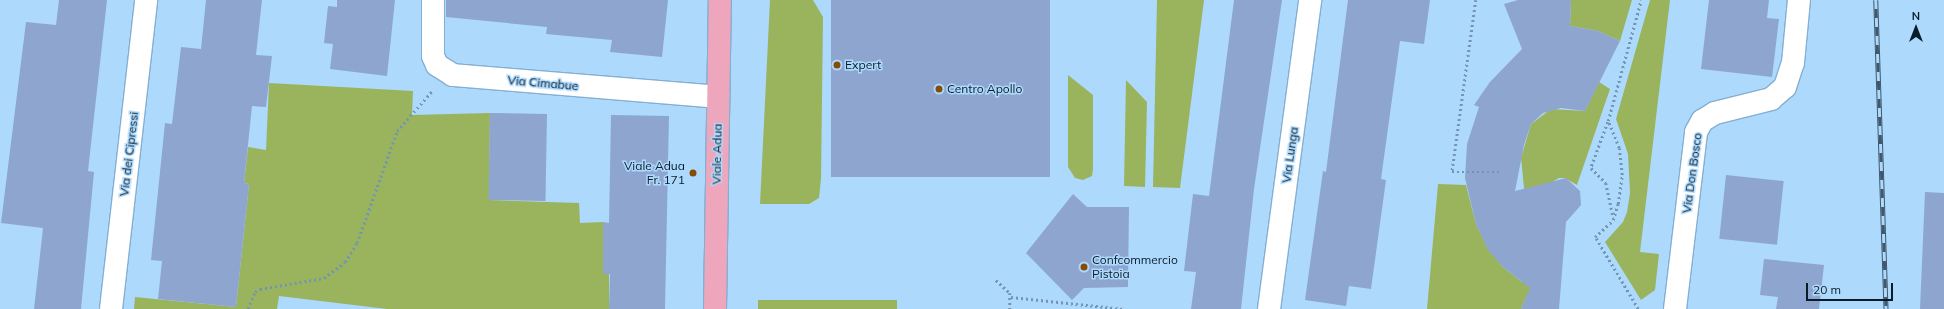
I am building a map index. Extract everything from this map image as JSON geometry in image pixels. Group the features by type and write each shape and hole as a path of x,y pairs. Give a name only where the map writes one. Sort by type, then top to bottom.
{"main road":[{"name":"Viale Adua","path":"715,309 720,0"}],"street":[{"name":"Via dei Cipressi","path":"111,309 146,0"},
{"name":"Via Cimabue","path":"433,0 433,56 437,65 453,75 718,97"},
{"name":"Via Lunga","path":"1269,309 1310,0"},
{"name":"Via Don Bosco","path":"1674,309 1696,132 1702,121 1715,113 1771,99 1785,87 1794,58 1799,0"}],"path":[{"path":"1476,0 1452,172 1498,172"},
{"path":"1613,220 1606,183 1591,168 1608,121 1641,0"},
{"path":"248,309 255,292 260,289 324,278 345,262 357,243 398,131 426,96 453,75"},
{"path":"1608,121 1619,148 1622,175 1613,220 1595,237 1638,309"},
{"path":"996,280 1011,297 1124,309"},
{"path":"1010,309 1011,297"}],"green space":[{"path":"770,0 813,0 823,17 821,179 819,198 809,204 760,204"},
{"path":"1157,0 1204,0 1180,188 1153,187"},
{"path":"1571,0 1632,0 1620,41 1598,31 1570,26"},
{"path":"1650,0 1670,0 1640,252 1659,254 1655,290 1641,300 1605,242 1623,222 1627,212 1630,193 1628,154 1616,119"},
{"path":"1068,75 1093,95 1093,169 1092,176 1083,180 1075,178 1068,167"},
{"path":"1126,80 1147,102 1145,187 1124,186"},
{"path":"1599,82 1610,89 1577,185 1565,178 1559,178 1525,198 1521,158 1531,124 1551,109 1585,111"},
{"path":"269,83 413,91 412,115 490,113 489,200 579,203 580,223 603,222 603,274 609,274 609,309 387,309 279,296 277,309 134,309 135,297 236,307 249,184 244,183 248,147 266,150"},
{"path":"1438,184 1466,185 1476,224 1488,249 1503,267 1522,282 1553,239 1521,309 1427,309"},
{"path":"758,300 897,300 897,309 758,309"}],"building":[{"path":"59,0 107,0 88,171 94,172 81,309 34,309 43,228 1,223 26,22 56,25"},
{"path":"206,0 262,0 256,55 272,56 266,107 252,106 244,183 249,184 236,307 158,299 162,261 151,260 165,123 172,124 181,47 201,49"},
{"path":"337,0 395,0 387,76 330,69 333,44 324,43 328,6 337,7"},
{"path":"446,0 668,0 662,57 610,52 612,40 546,34 547,27 446,17"},
{"name":"Centro Apollo","path":"831,0 1050,0 1050,177 831,177"},
{"path":"1234,0 1282,0 1254,189 1241,309 1191,309 1196,272 1184,271 1193,194 1209,196"},
{"path":"1348,0 1430,0 1424,44 1400,41 1381,179 1386,180 1371,289 1349,286 1346,306 1305,300 1323,171 1326,172"},
{"path":"1518,0 1571,0 1570,26 1598,31 1620,41 1585,111 1561,108 1543,113 1531,124 1524,145 1515,191 1566,178 1580,191 1581,205 1566,222 1559,309 1521,309 1530,288 1503,267 1488,250 1476,224 1465,178 1467,144 1479,107 1474,105 1490,82 1522,49 1504,4"},
{"path":"1709,0 1769,0 1767,18 1779,19 1772,77 1701,69"},
{"path":"490,113 547,114 545,201 488,200"},
{"path":"611,115 669,116 665,309 609,309 610,274 603,274 603,222 609,223"},
{"path":"1726,175 1784,181 1777,245 1719,239"},
{"path":"1925,192 1944,193 1944,309 1920,309"},
{"name":"Confcommercio Pistoia","path":"1073,194 1087,207 1129,207 1128,287 1084,288 1072,300 1026,253"},
{"path":"1764,259 1824,265 1819,309 1776,309 1778,297 1760,295"}],"railway":[{"path":"1876,0 1886,309"}],"place":[{"name":"Expert","path":"837,65"},
{"name":"Centro Apollo","path":"939,89"},
{"name":"Viale Adua Fr. 171","path":"693,173"},
{"name":"Confcommercio Pistoia","path":"1084,267"}]}
